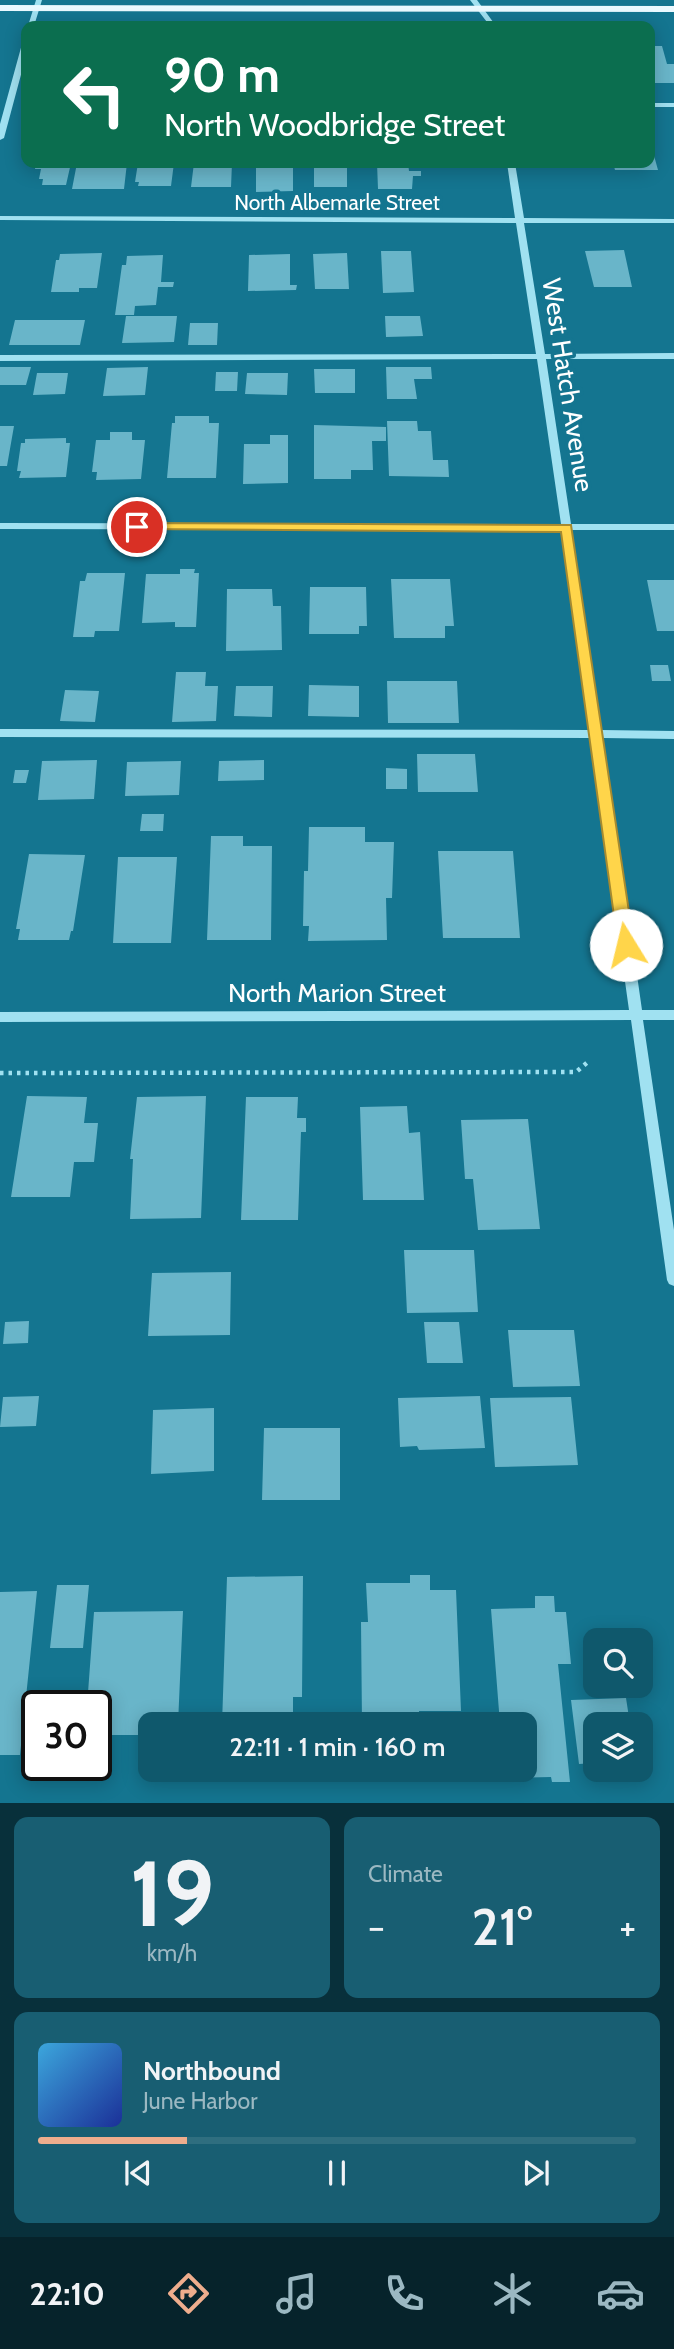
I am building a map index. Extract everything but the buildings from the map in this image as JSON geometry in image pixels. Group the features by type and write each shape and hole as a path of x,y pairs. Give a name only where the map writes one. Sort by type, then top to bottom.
{"main road":[{"path":"0,8 38,4 674,9"}],"street":[{"path":"473,0 489,21"},
{"path":"33,21 38,4"},
{"path":"0,138 14,101 21,68"},
{"path":"655,105 674,105"},
{"name":"West Hatch Avenue","path":"512,168 567,528 674,1280"},
{"name":"North Albemarle Street","path":"0,218 674,221"},
{"path":"0,358 674,356"},
{"path":"0,526 674,527"},
{"path":"0,733 674,735"},
{"name":"North Marion Street","path":"0,1017 674,1015"}],"path":[{"path":"0,1073 576,1072 589,1060"}],"route":[{"path":"137,527 567,528 626,945"}]}
